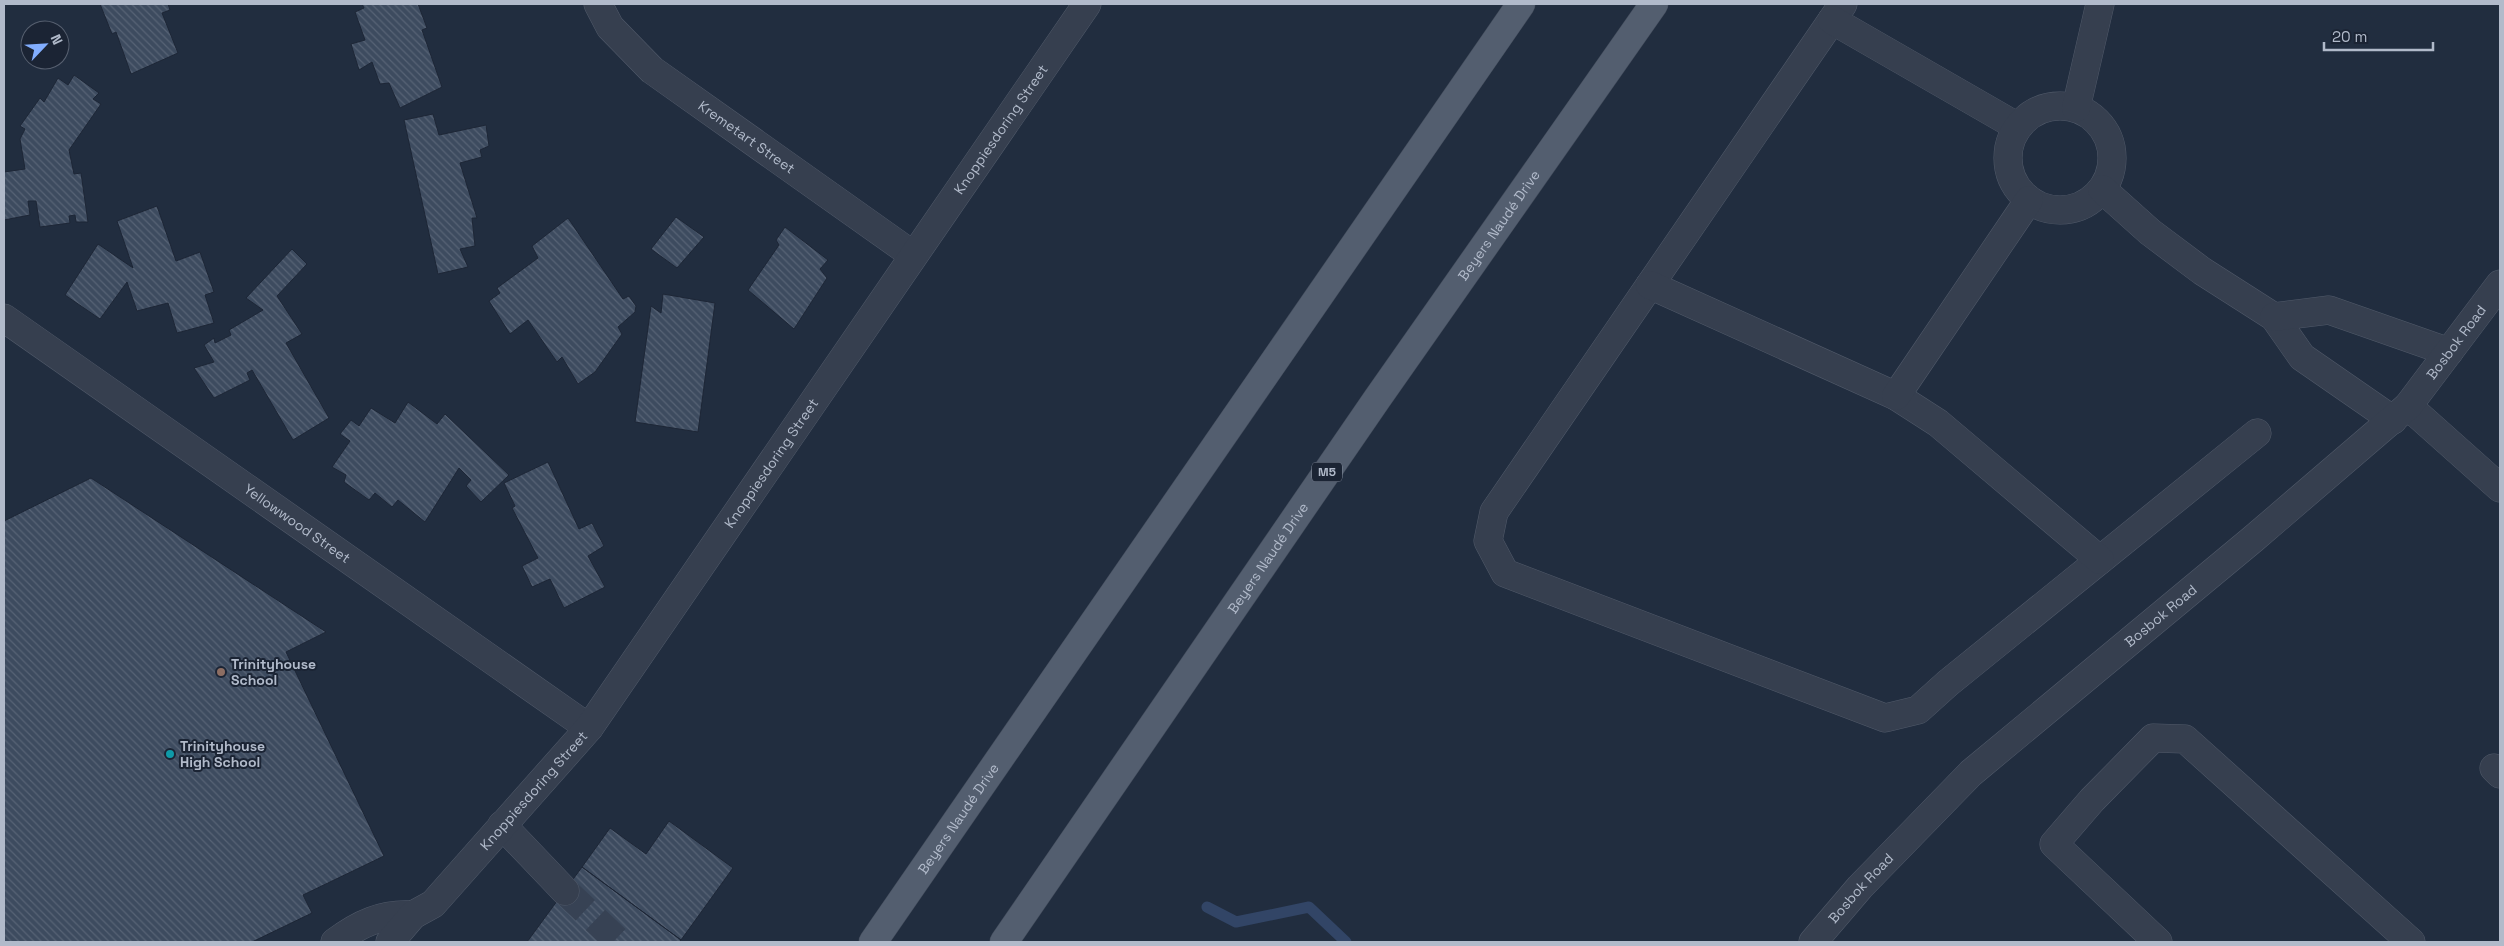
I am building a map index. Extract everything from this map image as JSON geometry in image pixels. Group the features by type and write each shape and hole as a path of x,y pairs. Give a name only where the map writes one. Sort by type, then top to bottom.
{"main road":[{"name":"Beyers Naudé Drive","path":"873,942 1521,4"},
{"name":"Beyers Naudé Drive","path":"1004,942 1366,416 1654,4"}],"street":[{"name":"Kremetart Street","path":"598,4 610,27 652,70 913,255"},
{"name":"Knoppiesdoring Street","path":"390,942 502,825 589,728 1087,4"},
{"path":"2076,108 2100,4"},
{"path":"2018,127 1837,12 1494,512 1488,542 1505,573 1885,718 1918,710 2256,433"},
{"path":"2060,105 2076,108 2091,116 2103,128 2110,142 2113,159 2109,175 2102,189 2090,201 2076,208 2060,210 2043,207 2029,200 2018,188 2010,173 2008,157 2011,141 2018,127 2030,115 2044,108 2060,105"},
{"path":"2102,189 2150,232 2195,266 2274,317 2302,357 2400,413 2500,488"},
{"path":"1896,396 2029,200"},
{"name":"Bosbok Road","path":"1813,942 1860,887 1971,773 2253,539 2400,413 2500,284"},
{"path":"1650,285 1896,396 1938,423 2100,560"},
{"path":"2274,317 2329,310 2449,352"},
{"name":"Yellowwood Street","path":"4,318 589,728"},
{"path":"2158,942 2054,844 2092,800 2153,738 2185,739 2411,942"},
{"path":"502,825 565,891"},
{"name":"Knoppiesdoring Street","path":"414,942 425,929 423,909"},
{"path":"335,942 358,926 374,918 423,909"}],"building":[{"path":"100,4 168,4 170,10 162,13 178,53 131,74 116,32 112,34"},
{"path":"362,4 418,4 427,28 422,30 442,87 400,108 389,83 380,84 372,62 359,70 351,44 365,40 355,12 364,8"},
{"path":"74,75 99,93 93,99 101,104 69,150 74,174 81,173 88,222 76,222 75,215 69,216 70,223 40,227 36,201 28,201 30,215 4,220 4,172 25,169 20,139 25,129 20,126 40,98 44,102 58,78 68,85"},
{"path":"433,114 439,135 486,125 489,146 480,150 482,157 460,163 477,218 472,218 475,246 460,249 468,267 438,274 404,120"},
{"path":"157,206 176,261 200,252 214,292 205,295 214,323 177,333 168,303 137,311 127,282 100,319 65,295 98,244 133,268 117,221"},
{"path":"676,217 704,237 677,268 651,249"},
{"path":"568,218 623,299 629,296 636,306 635,312 618,327 622,334 595,372 578,384 562,357 557,362 528,320 510,334 489,301 500,293 497,288 538,258 532,246"},
{"path":"785,227 828,260 820,269 827,278 794,329 748,290 779,245 776,240"},
{"path":"292,249 307,264 277,296 302,334 286,343 329,418 293,440 252,370 247,373 250,380 214,398 194,368 214,362 204,345 214,338 215,343 231,335 229,330 263,310 246,298"},
{"path":"663,294 715,303 698,432 635,422 651,306 661,313"},
{"path":"408,402 437,424 445,414 509,475 481,502 466,486 471,480 459,468 425,522 398,500 392,507 375,493 369,500 344,482 346,475 332,467 350,441 340,434 351,420 359,426 371,408 395,423"},
{"path":"548,462 579,529 592,523 604,546 588,556 605,587 564,608 550,579 532,587 522,566 538,558 512,508 515,506 504,483"},
{"name":"Trinityhouse School","path":"91,478 326,632 286,652 384,856 303,895 312,913 252,942 4,942 4,521"},
{"path":"669,821 733,868 681,940 582,867 610,828 646,854"},
{"path":"582,867 681,940 679,942 527,942"}],"waterway":[{"path":"1207,907 1236,922 1309,907 1346,942"}],"tunnel":[{"path":"565,891 619,942"}],"place":[{"name":"Trinityhouse School","path":"221,672"},
{"name":"Trinityhouse High School","path":"170,754"}]}
